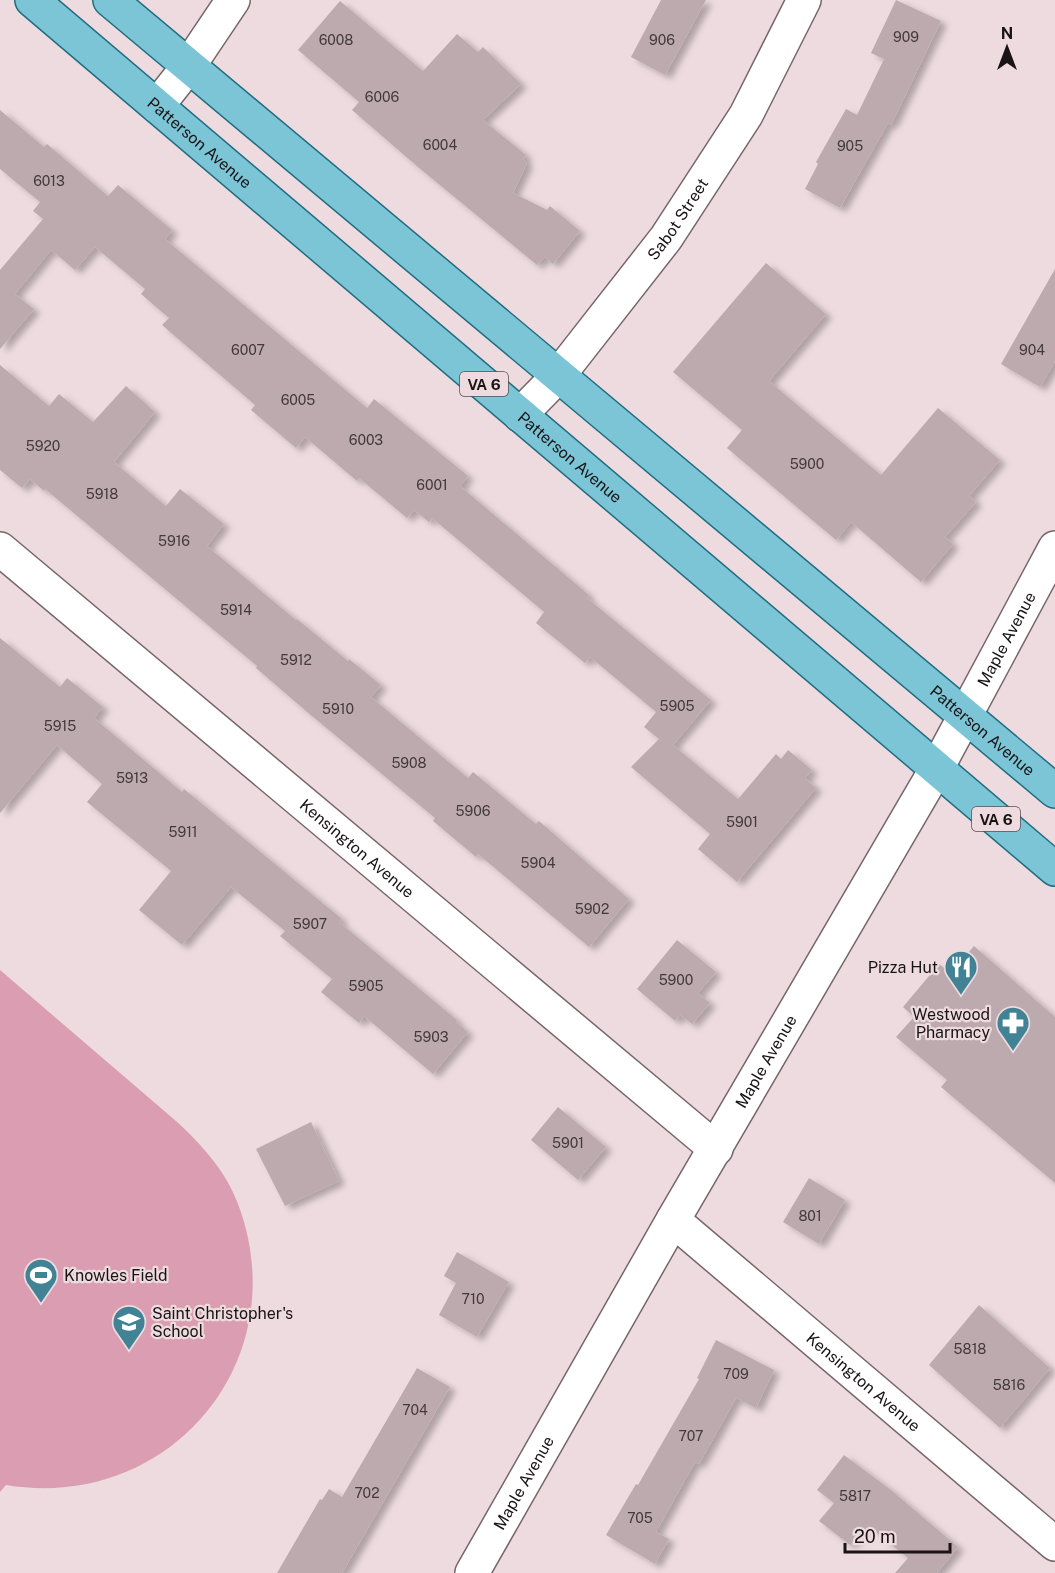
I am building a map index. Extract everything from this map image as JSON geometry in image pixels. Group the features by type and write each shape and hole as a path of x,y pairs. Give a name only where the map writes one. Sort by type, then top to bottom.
{"main road":[{"name":"Patterson Avenue","path":"32,0 1055,869"},
{"name":"Patterson Avenue","path":"110,0 1055,791"}],"street":[{"path":"157,106 188,67 233,0"},
{"name":"Sabot Street","path":"520,415 558,376 672,229 746,115 804,0"},
{"name":"Maple Avenue","path":"472,1573 673,1220 937,768 1055,548"},
{"name":"Kensington Avenue","path":"0,549 716,1149"},
{"name":"Kensington Avenue","path":"673,1220 1055,1544"}],"shaded area":[{"path":"0,970 195,1139 220,1169 233,1192 252,1262 250,1318 234,1369 206,1413 167,1449 120,1474 65,1487 6,1485 0,1492"}],"building":[{"path":"661,0 706,0 665,75 631,57"},
{"path":"896,0 941,21 891,125 888,123 840,208 805,189 818,164 816,162 846,109 857,115 884,59 871,53"},
{"path":"340,1 423,71 457,34 478,52 483,47 521,84 483,120 526,155 523,159 527,163 513,193 547,210 550,206 580,231 553,264 545,257 537,265 418,167 352,110 359,102 298,50"},
{"path":"0,110 44,147 47,144 108,196 118,185 172,230 165,239 367,408 374,399 468,476 460,486 589,595 587,598 711,700 673,745 738,799 776,754 781,759 788,750 812,770 805,778 816,788 737,882 698,849 710,834 631,767 659,739 644,727 656,712 590,657 585,663 536,623 544,612 432,518 429,522 414,510 407,518 359,478 357,481 305,437 296,448 251,410 255,405 162,325 169,318 141,294 145,289 95,247 75,270 51,250 15,294 34,309 0,349 0,270 43,219 33,211 40,202 0,169"},
{"path":"766,263 826,314 769,381 814,419 881,475 938,408 1000,460 969,496 976,502 945,537 953,544 921,582 851,522 836,540 799,509 727,448 742,430 673,372"},
{"path":"1055,269 1055,361 1040,387 1001,364"},
{"path":"0,365 49,406 59,394 93,422 126,386 155,412 114,462 166,506 180,489 224,524 207,546 296,620 381,685 371,697 468,778 473,772 536,824 539,821 629,899 589,947 478,854 476,857 433,821 435,818 45,489 44,491 30,479 22,488 0,470"},
{"path":"0,638 60,687 67,678 103,707 94,718 182,792 184,789 342,919 339,922 457,1020 456,1022 468,1032 433,1074 364,1016 359,1023 321,992 332,979 280,936 285,931 231,887 182,945 139,910 171,871 87,802 102,784 57,745 0,813"},
{"path":"677,940 716,972 698,993 710,1003 692,1024 680,1015 675,1021 637,989"},
{"path":"974,946 1055,1017 1055,1183 941,1087 947,1080 896,1037 914,1017 903,1007 939,964 951,973"},
{"path":"558,1107 606,1147 578,1180 531,1140"},
{"path":"311,1122 339,1181 285,1206 256,1149"},
{"path":"809,1178 845,1200 819,1244 783,1222"},
{"path":"457,1252 509,1282 477,1337 439,1315 456,1283 444,1276"},
{"path":"979,1305 1050,1368 1000,1428 929,1365"},
{"path":"716,1340 774,1370 756,1408 736,1398 699,1464 695,1462 656,1532 669,1539 655,1564 606,1535 636,1484 638,1485 699,1379 697,1378"},
{"path":"417,1368 450,1387 342,1573 277,1573 320,1499 322,1500 329,1489 342,1497"},
{"path":"844,1455 891,1490 958,1547 937,1573 895,1573 908,1558 867,1525 850,1545 819,1521 834,1503 817,1490"}],"place":[{"name":"Pizza Hut","path":"961,996"},
{"name":"Westwood Pharmacy","path":"1013,1052"},
{"name":"Knowles Field","path":"41,1304"},
{"name":"Saint Christopher's School","path":"129,1351"}]}
